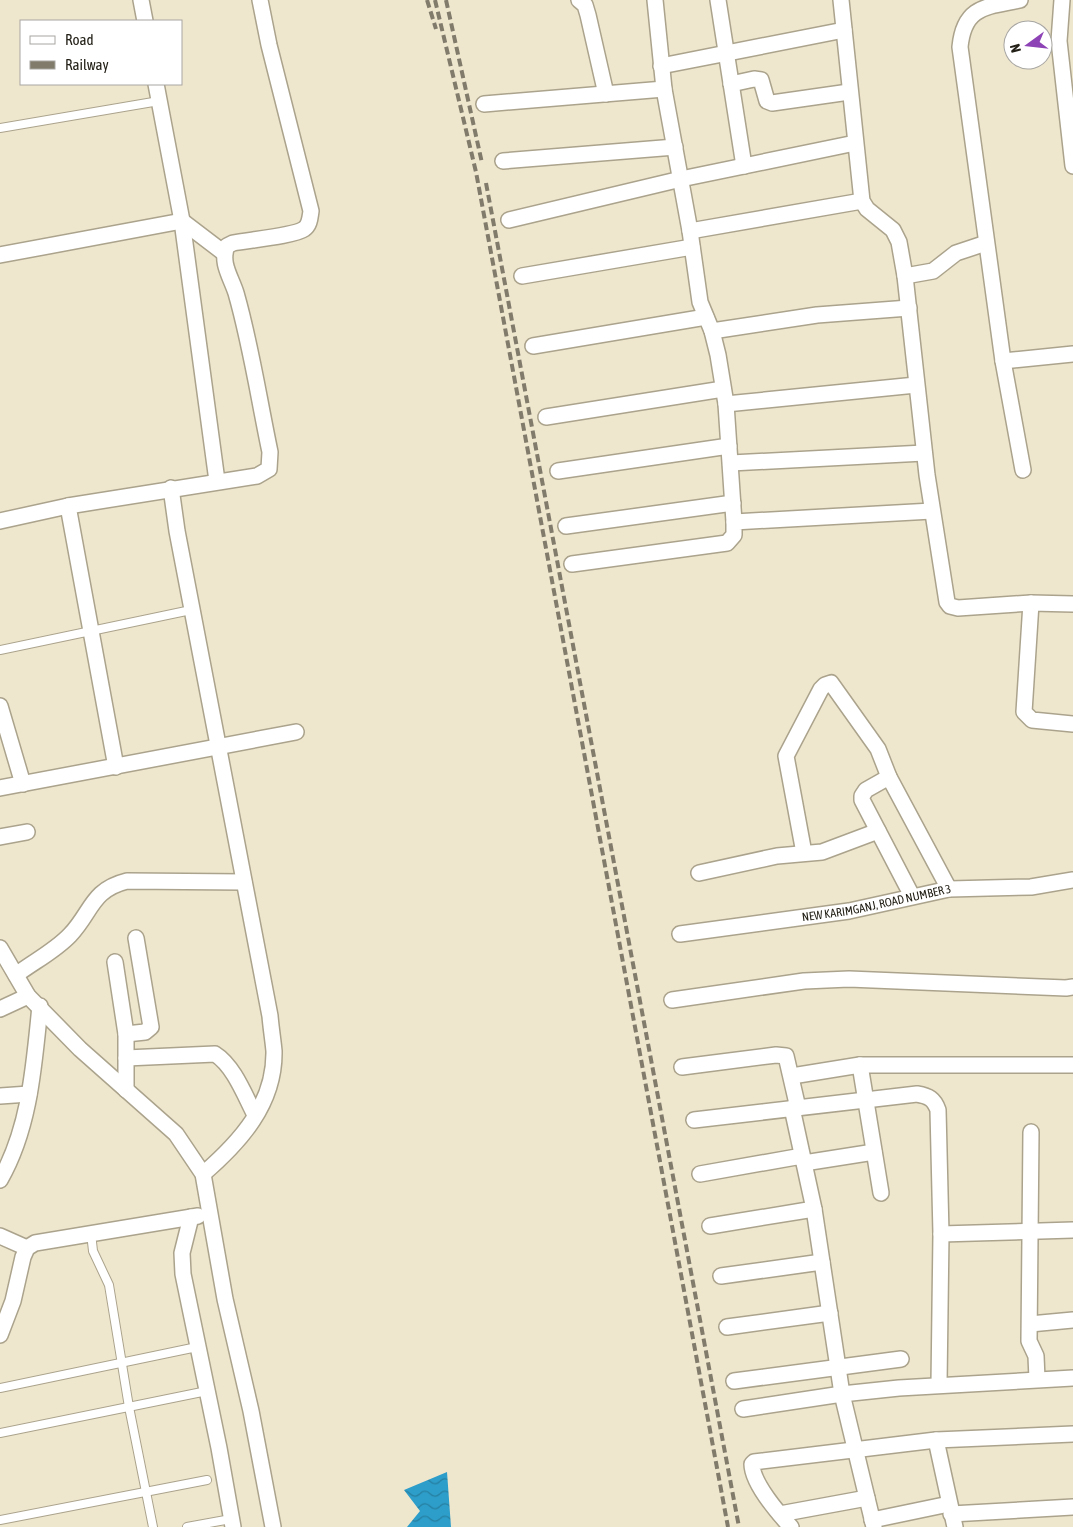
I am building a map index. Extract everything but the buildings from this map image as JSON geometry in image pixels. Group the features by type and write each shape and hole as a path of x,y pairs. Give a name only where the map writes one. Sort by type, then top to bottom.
{"street":[{"path":"140,0 144,20"},
{"path":"0,521 68,506 171,488 256,476 269,469 270,462 241,310 225,264 224,253 227,246 233,242 294,233 304,229 310,220 311,211 269,45 260,0"},
{"path":"579,0 585,5 588,15 606,94"},
{"path":"572,564 727,544 734,535 725,396 709,324 700,302 690,231 664,89 655,0"},
{"path":"718,0 744,166"},
{"path":"842,0 849,92 862,201 867,209 894,230 899,242 909,308 924,453 947,602 950,606 958,608 1031,603 1073,604"},
{"path":"1020,0 975,12 967,20 961,32 960,47 986,243 1023,470"},
{"path":"1062,0 1059,41 1073,166"},
{"path":"661,66 844,30"},
{"path":"731,84 754,79 761,80 767,101 772,103 849,92"},
{"path":"156,85 182,222 217,482"},
{"path":"484,104 664,89"},
{"path":"509,220 681,179 855,143"},
{"path":"503,160 675,147"},
{"path":"690,231 862,201"},
{"path":"0,256 182,222 224,253"},
{"path":"905,276 933,271 956,253 986,243"},
{"path":"522,276 692,247"},
{"path":"533,346 709,324 909,308"},
{"path":"1004,361 1073,354"},
{"path":"546,417 725,396 916,385"},
{"path":"558,471 729,446"},
{"path":"730,463 924,453"},
{"path":"171,488 191,610 219,746 270,1016 274,1052 270,1082 255,1115 233,1147 203,1174"},
{"path":"566,526 732,502"},
{"path":"68,506 116,767"},
{"path":"734,522 932,511"},
{"path":"1031,603 1024,712 1032,720 1073,724"},
{"path":"804,853 786,756 825,684 834,684 878,749 889,777 949,889"},
{"path":"0,706 23,784"},
{"path":"0,788 296,732"},
{"path":"889,777 866,790 862,796 912,896"},
{"path":"699,873 777,856 822,852 878,830"},
{"path":"0,837 26,832"},
{"name":"NEW KARIMGANJ, ROAD NUMBER 3","path":"680,934 849,910 949,889 1031,887 1073,880"},
{"path":"8,968 68,937 103,891 113,884 127,881 244,882"},
{"path":"126,1034 145,1032 151,1027 136,938"},
{"path":"0,948 8,968 34,1001 80,1049 176,1134 203,1174 209,1214 273,1527"},
{"path":"115,962 126,1034 126,1090"},
{"path":"672,1000 804,981 849,979 1066,988 1073,986"},
{"path":"0,1009 34,1001"},
{"path":"0,1180 20,1135 29,1094 34,1001"},
{"path":"126,1058 215,1054 222,1058 234,1075 255,1115"},
{"path":"682,1067 782,1055 789,1060 803,1160 814,1209 842,1394 873,1524 951,1515 1073,1507"},
{"path":"860,1065 881,1193"},
{"path":"792,1076 860,1065 1073,1065"},
{"path":"0,1096 29,1094"},
{"path":"694,1120 917,1094 928,1096 934,1101 938,1110 941,1234 939,1384"},
{"path":"1031,1132 1029,1341 1036,1356 1037,1379"},
{"path":"700,1174 874,1152"},
{"path":"710,1226 814,1209"},
{"path":"0,1236 27,1248 47,1240 209,1214"},
{"path":"191,1217 182,1253 183,1274 232,1523"},
{"path":"941,1234 1073,1230"},
{"path":"0,1335 13,1301 27,1248"},
{"path":"721,1276 822,1262"},
{"path":"727,1327 830,1313"},
{"path":"1030,1324 1073,1320"},
{"path":"734,1381 901,1359"},
{"path":"743,1410 842,1394 939,1384 1073,1378"},
{"path":"791,1527 767,1498 753,1473 752,1464 754,1462 936,1440 1073,1434"},
{"path":"936,1440 951,1515"},
{"path":"780,1514 867,1498"}],"lane":[{"path":"0,128 160,101"},
{"path":"0,650 191,610"},
{"path":"91,1233 93,1251 109,1285 121,1362 152,1527"},
{"path":"0,1388 197,1347"},
{"path":"0,1433 207,1391"},
{"path":"0,1520 207,1480"},
{"path":"187,1527 232,1523"}],"water":[{"path":"447,1472 451,1527 407,1527 420,1511 404,1490"}],"railway":[{"path":"427,0 436,29"},
{"path":"435,0 476,172 728,1527"},
{"path":"446,0 482,163"},
{"path":"486,183 739,1527"}]}
